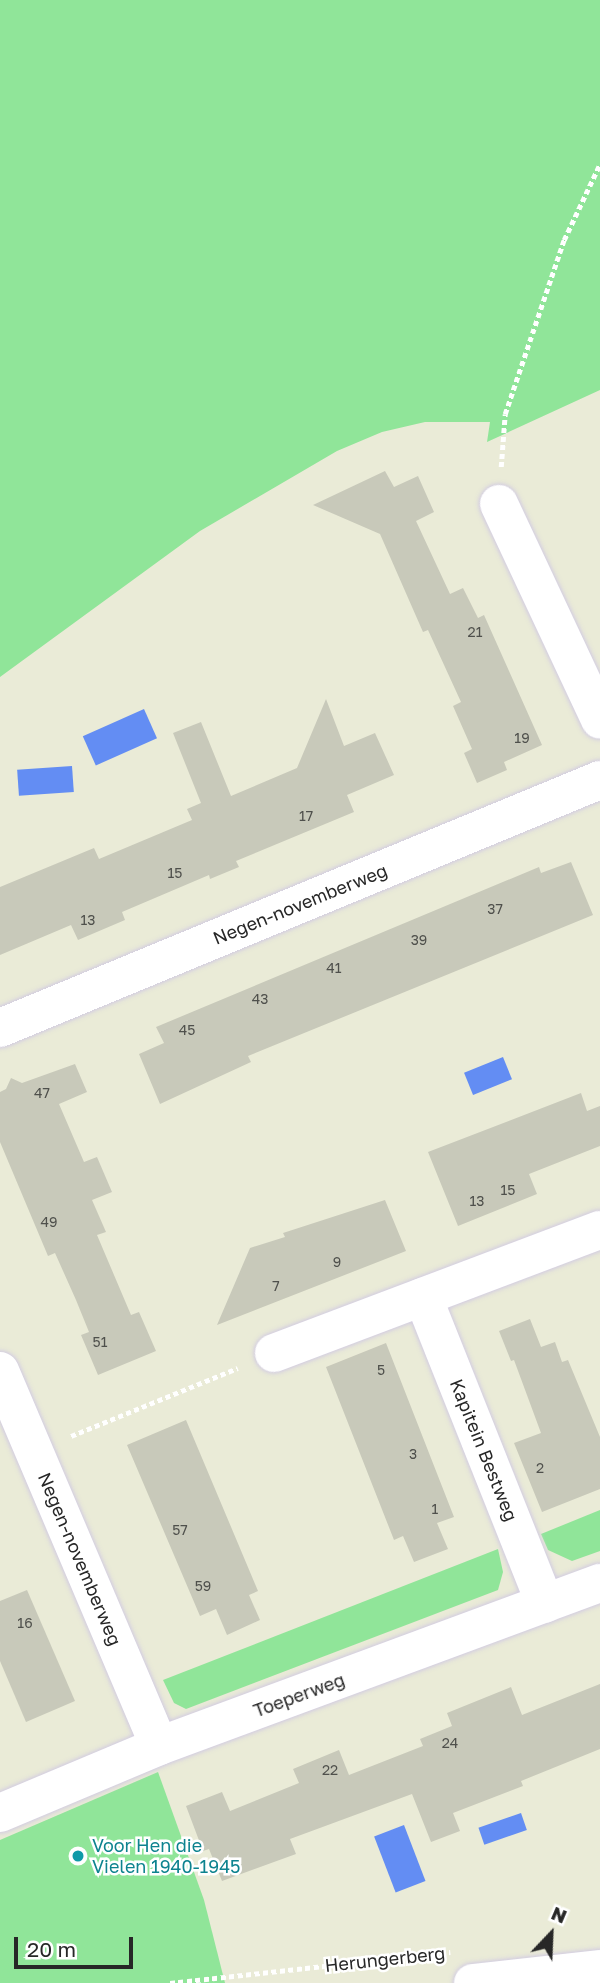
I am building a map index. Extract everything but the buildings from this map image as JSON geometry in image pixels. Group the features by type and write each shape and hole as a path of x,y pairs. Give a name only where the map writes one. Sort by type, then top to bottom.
{"street":[{"path":"499,504 600,720"},
{"name":"Negen-novemberweg","path":"0,1028 600,780"},
{"path":"274,1353 600,1230"},
{"name":"Kapitein Bestweg","path":"423,1297 545,1604"},
{"name":"Negen-novemberweg","path":"0,1371 159,1746"},
{"name":"Toeperweg","path":"0,1813 159,1746 600,1583"},
{"path":"468,1966 600,1969"}],"path":[{"path":"499,504 505,414 564,240 600,164"},
{"path":"34,1451 274,1353"},
{"name":"Herungerberg","path":"170,1983 468,1966"}],"green space":[{"path":"0,0 600,0 600,390 487,442 490,422 425,422 382,432 337,451 200,531 0,677"},
{"path":"600,1510 600,1551 572,1561 548,1550 541,1534"},
{"path":"498,1549 503,1572 498,1590 186,1709 174,1703 163,1680"},
{"path":"158,1772 204,1900 225,1983 0,1983 0,1840"}],"water":[{"path":"144,709 157,738 96,765 83,736"},
{"path":"72,766 74,792 19,796 17,770"},
{"path":"503,1057 512,1079 473,1095 464,1073"},
{"path":"521,1813 527,1830 484,1845 478,1828"},
{"path":"404,1825 426,1881 396,1892 374,1836"}],"place":[{"name":"Voor Hen die Vielen 1940-1945","path":"78,1856"}]}
